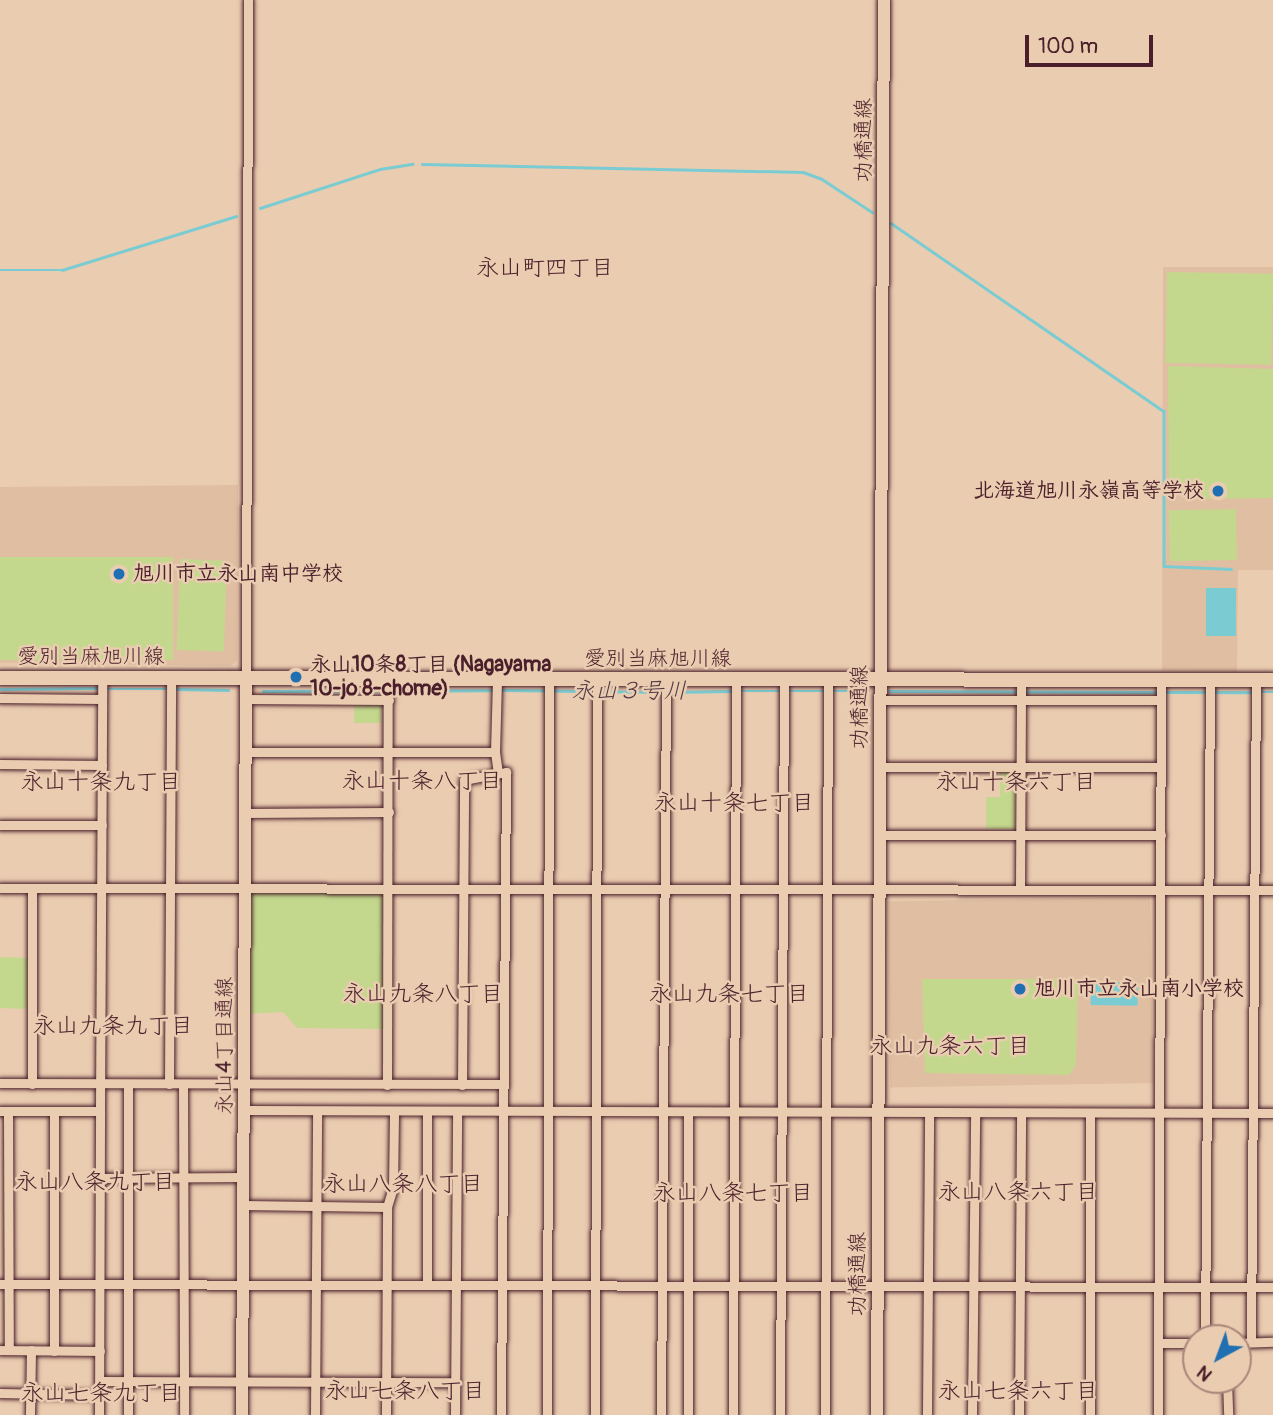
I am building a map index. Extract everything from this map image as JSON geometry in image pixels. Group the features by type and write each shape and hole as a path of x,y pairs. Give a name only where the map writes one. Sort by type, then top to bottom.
{"main road":[{"name":"愛別当麻旭川線","path":"0,678 102,689 246,678 389,690 497,686 828,687 879,681 1021,690 1161,691 1256,687 1273,680"}],"street":[{"path":"246,678 248,0"},
{"name":"功橋通線","path":"877,1415 884,0"},
{"name":"永山4丁目通線","path":"242,1415 246,678"},
{"path":"169,1084 171,685"},
{"path":"497,686 495,752 498,773"},
{"path":"594,1415 597,686"},
{"path":"547,1415 549,687"},
{"path":"661,1415 667,889 666,687"},
{"path":"780,1415 784,687"},
{"path":"825,1415 828,687"},
{"path":"1205,1324 1210,687"},
{"path":"1251,1324 1256,687"},
{"path":"733,1415 736,688"},
{"path":"0,698 102,689 99,1415"},
{"path":"246,699 389,690 387,1085"},
{"path":"879,700 1021,690 1020,888"},
{"path":"1158,1415 1163,890 1161,691"},
{"path":"245,752 495,752"},
{"path":"0,764 102,765"},
{"path":"879,767 1161,767"},
{"path":"462,1085 464,780 506,772 501,1415"},
{"path":"245,813 389,812"},
{"path":"0,825 102,825"},
{"path":"878,835 1161,835"},
{"path":"0,888 1273,890"},
{"path":"32,888 32,1084"},
{"path":"0,1083 503,1084"},
{"path":"128,1084 128,1415"},
{"path":"183,1084 184,1415"},
{"path":"244,1110 1273,1113"},
{"path":"100,1111 4,1111 4,1350 100,1351"},
{"path":"54,1111 54,1351"},
{"path":"315,1415 317,1111"},
{"path":"386,1415 387,1207 393,1187 394,1111"},
{"path":"427,1111 427,1284"},
{"path":"456,1415 457,1111"},
{"path":"688,1112 688,1415"},
{"path":"927,1415 929,1112"},
{"path":"972,1415 975,1112"},
{"path":"1019,1415 1021,1113"},
{"path":"1090,1113 1090,1415"},
{"path":"100,1178 244,1177"},
{"path":"243,1205 387,1207"},
{"path":"4,1284 1273,1287"},
{"path":"1252,1342 1273,1342"},
{"path":"1158,1343 1182,1343"},
{"path":"30,1415 31,1350"},
{"path":"100,1381 456,1382"},
{"path":"0,1393 100,1395"},
{"path":"1227,1394 1228,1415"}],"shaded area":[{"name":"北海道旭川永嶺高等学校","path":"1163,267 1273,267 1273,570 1238,570 1237,672 1162,671"},
{"name":"旭川市立永山南中学校","path":"238,485 237,661 230,666 0,663 0,487"},
{"name":"旭川市立永山南小学校","path":"1150,897 1153,1083 890,1088 887,902"}],"green space":[{"path":"1167,272 1273,274 1271,365 1165,363"},
{"path":"1168,366 1273,369 1273,498 1190,499 1169,478"},
{"path":"1236,509 1237,560 1170,561 1169,510"},
{"path":"0,557 173,557 173,660 0,660"},
{"path":"180,559 227,561 224,652 177,650"},
{"path":"354,703 381,703 381,723 354,723"},
{"path":"1000,772 1015,772 1015,829 986,829 986,797 1000,797"},
{"path":"244,888 389,888 387,1029 297,1028 283,1012 245,1014"},
{"path":"0,957 28,958 26,1009 0,1008"},
{"path":"922,979 1078,979 1076,1065 1069,1075 925,1073"}],"water":[{"path":"1206,588 1236,588 1236,636 1206,636"},
{"path":"1091,982 1138,983 1138,1006 1091,1005"}],"waterway":[{"path":"260,208 380,169 413,164"},
{"path":"422,164 803,172 822,179 872,212"},
{"path":"0,270 62,270 236,216"},
{"path":"891,223 1164,411 1164,566 1231,569"},
{"name":"永山３号川","path":"0,689 98,688"},
{"name":"永山３号川","path":"105,689 168,689"},
{"name":"永山３号川","path":"175,689 228,690"},
{"name":"永山３号川","path":"263,691 494,690"},
{"name":"永山３号川","path":"501,690 662,692"},
{"name":"永山３号川","path":"669,692 732,691"},
{"name":"永山３号川","path":"739,691 781,691"},
{"name":"永山３号川","path":"788,691 869,691"},
{"name":"永山３号川","path":"889,691 1253,692"},
{"name":"永山３号川","path":"1260,692 1273,692"}],"place":[{"name":"北海道旭川永嶺高等学校","path":"1218,491"},
{"name":"旭川市立永山南中学校","path":"119,574"},
{"name":"永山10条8丁目 (Nagayama 10-jo 8-chome)","path":"296,677"},
{"name":"旭川市立永山南小学校","path":"1020,989"}],"district":[{"name":"永山町四丁目","path":"545,268"},
{"name":"永山十条八丁目","path":"422,781"},
{"name":"永山十条九丁目","path":"101,782"},
{"name":"永山十条六丁目","path":"1016,782"},
{"name":"永山十条七丁目","path":"734,803"},
{"name":"永山九条八丁目","path":"423,994"},
{"name":"永山九条七丁目","path":"729,994"},
{"name":"永山九条九丁目","path":"113,1026"},
{"name":"永山九条六丁目","path":"950,1046"},
{"name":"永山八条九丁目","path":"95,1182"},
{"name":"永山八条八丁目","path":"403,1184"},
{"name":"永山八条六丁目","path":"1018,1192"},
{"name":"永山八条七丁目","path":"733,1193"},
{"name":"永山七条八丁目","path":"405,1391"},
{"name":"永山七条六丁目","path":"1018,1391"},
{"name":"永山七条九丁目","path":"101,1393"}]}
